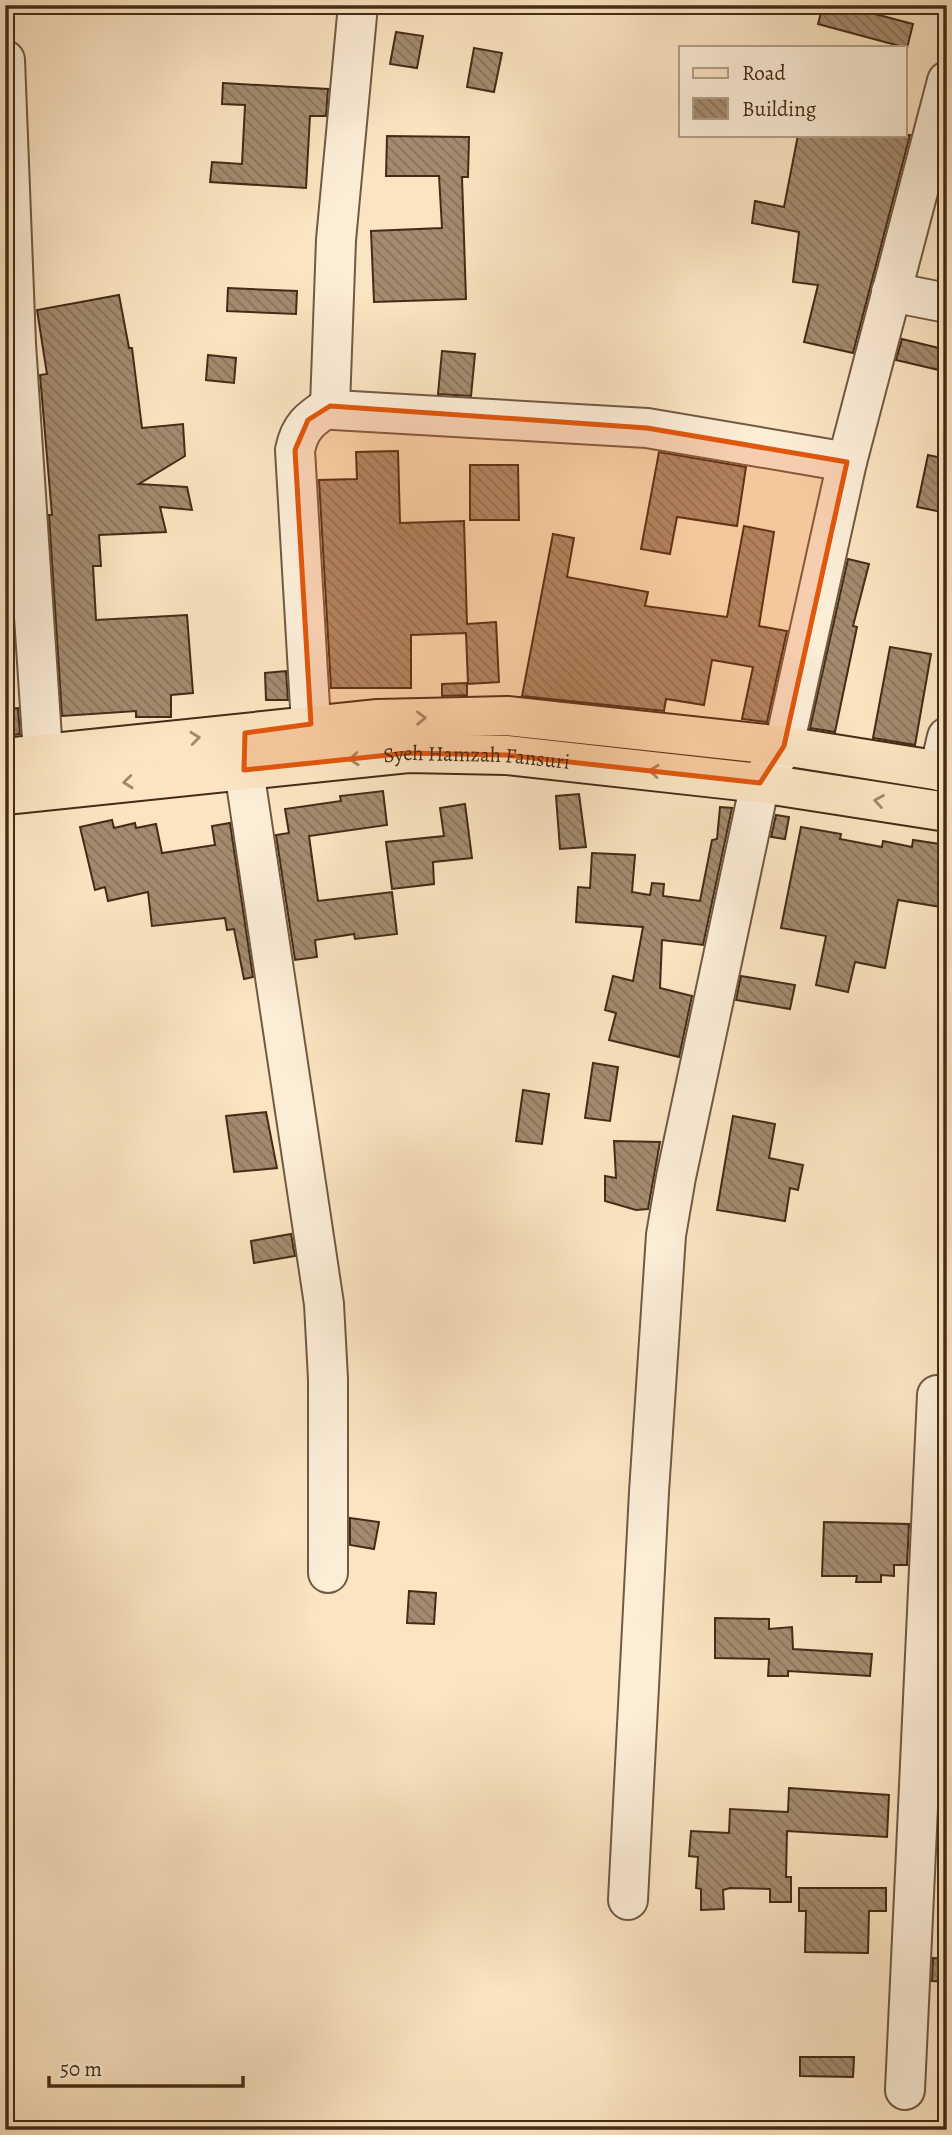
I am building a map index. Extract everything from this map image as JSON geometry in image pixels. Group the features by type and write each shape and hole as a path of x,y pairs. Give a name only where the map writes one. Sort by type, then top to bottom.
{"main road":[{"name":"Syeh Hamzah Fansuri","path":"5,758 312,724 378,719 507,716 784,747 944,760"},
{"name":"Syeh Hamzah Fansuri","path":"5,795 408,753 494,755 760,783 947,812"}],"street":[{"path":"358,5 336,240 330,406 334,410 647,428 847,462"},
{"path":"5,60 16,344 43,753"},
{"path":"628,1900 649,1492 666,1235 760,783 784,747 847,462 947,81"},
{"path":"891,292 947,303"},
{"path":"312,724 295,450 299,431 307,420 330,406"},
{"path":"245,733 244,770 324,1304 328,1378 328,1573"},
{"path":"905,2090 931,1812 935,1647 931,1567 937,1395"}],"highlighted area":[{"path":"330,406 647,428 847,462 784,746 760,783 506,755 408,753 244,770 245,733 311,724 295,450 308,420"}],"building":[{"path":"823,5 841,5 913,24 907,48 818,24"},
{"path":"396,32 423,36 417,68 390,64"},
{"path":"474,48 502,53 494,92 467,87"},
{"path":"223,83 328,89 326,116 310,116 306,188 210,182 212,162 242,164 245,105 222,104"},
{"path":"910,135 853,353 804,342 818,285 793,282 799,232 752,223 755,201 784,207 798,136"},
{"path":"387,136 469,137 468,177 462,177 466,299 374,302 371,231 442,228 439,176 386,176"},
{"path":"228,288 297,291 296,314 227,311"},
{"path":"119,295 129,348 132,348 142,428 183,424 185,456 139,484 187,487 192,510 160,507 166,532 99,535 101,566 93,566 96,620 187,615 193,693 171,695 171,717 136,717 136,711 62,716 49,515 52,515 40,375 47,374 37,310"},
{"path":"902,339 947,350 943,371 896,360"},
{"path":"442,351 475,354 471,396 438,394"},
{"path":"208,355 236,358 234,383 206,380"},
{"path":"398,451 400,523 464,521 467,624 496,622 499,682 468,684 466,633 411,635 411,688 331,688 319,480 357,479 356,452"},
{"path":"659,452 746,467 737,526 677,517 670,554 641,549"},
{"path":"928,455 947,459 947,513 917,507"},
{"path":"470,465 518,465 519,520 470,520"},
{"path":"744,526 774,532 759,626 787,631 767,722 742,719 753,667 712,660 704,705 666,699 664,711 522,696 553,534 574,538 567,577 648,592 645,606 727,617"},
{"path":"848,559 869,564 853,626 857,627 835,732 810,728"},
{"path":"890,647 931,654 915,745 873,738"},
{"path":"286,671 288,700 266,700 265,673"},
{"path":"467,683 467,695 442,696 442,684"},
{"path":"18,708 20,734 5,736 5,709"},
{"path":"383,791 387,825 309,836 318,901 392,892 397,934 355,939 354,934 315,940 317,957 295,960 276,835 289,833 285,809 341,801 340,796"},
{"path":"579,794 586,847 560,849 556,796"},
{"path":"465,804 472,858 433,862 434,884 392,889 386,842 444,836 440,808"},
{"path":"720,807 732,808 703,945 662,940 660,988 692,996 679,1057 609,1040 616,1013 605,1010 613,976 633,981 643,927 576,922 578,887 590,888 592,853 635,855 632,892 650,895 652,883 664,884 663,896 700,901 712,840 717,839"},
{"path":"776,815 789,817 785,839 771,837"},
{"path":"112,820 114,828 135,823 136,828 156,824 162,853 215,845 212,826 230,823 253,977 244,979 234,929 227,930 225,918 152,926 148,892 108,901 105,887 95,890 80,827"},
{"path":"801,827 841,834 840,839 882,847 883,841 912,847 913,840 947,845 947,908 898,900 885,968 855,962 848,992 816,985 826,936 781,928"},
{"path":"741,976 795,985 790,1009 736,1000"},
{"path":"593,1063 618,1067 610,1121 585,1118"},
{"path":"523,1090 549,1094 542,1144 516,1141"},
{"path":"266,1112 277,1168 234,1172 226,1116"},
{"path":"733,1116 775,1124 769,1158 803,1165 798,1190 790,1188 785,1221 717,1210"},
{"path":"614,1141 660,1142 648,1209 636,1210 605,1201 605,1176 616,1178"},
{"path":"291,1234 295,1256 254,1263 251,1241"},
{"path":"350,1518 379,1522 374,1549 350,1545"},
{"path":"824,1522 909,1524 907,1565 894,1565 894,1576 881,1575 881,1582 856,1582 857,1576 822,1576"},
{"path":"409,1591 436,1593 434,1624 407,1623"},
{"path":"715,1618 769,1619 769,1629 792,1627 793,1649 872,1654 870,1676 788,1671 788,1676 768,1676 769,1659 715,1658"},
{"path":"789,1788 889,1795 887,1837 787,1831 786,1877 791,1877 791,1902 770,1902 770,1889 730,1888 723,1890 724,1909 701,1910 701,1889 696,1888 698,1857 689,1856 691,1831 729,1833 730,1809 788,1812"},
{"path":"799,1888 886,1888 886,1911 869,1911 868,1953 805,1952 806,1911 799,1911"},
{"path":"933,1958 947,1959 947,1982 932,1981"},
{"path":"800,2057 854,2057 853,2077 800,2076"}]}
